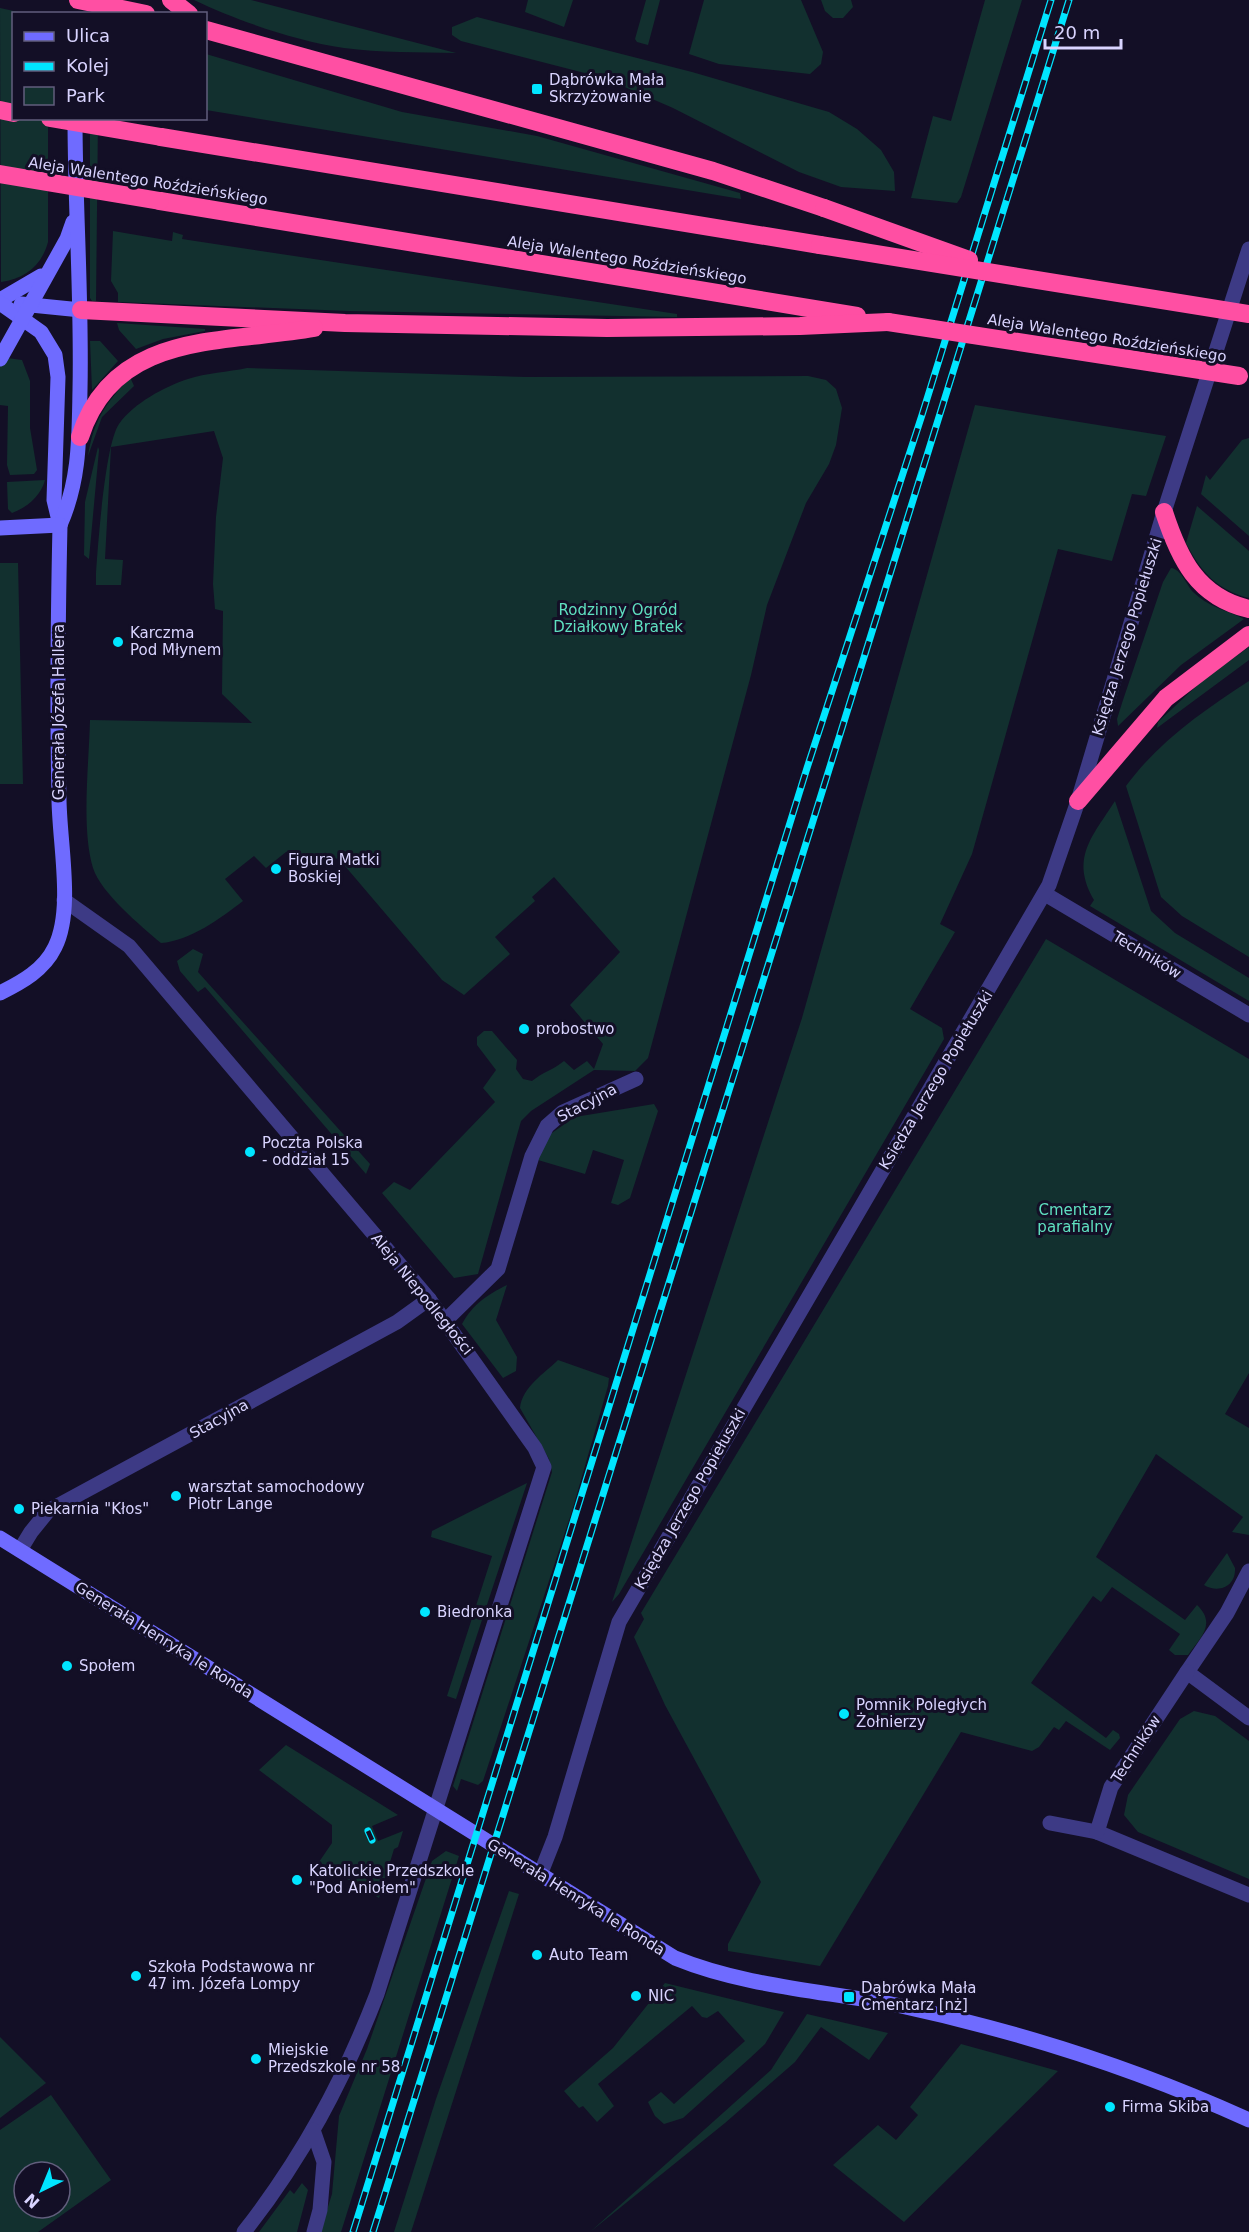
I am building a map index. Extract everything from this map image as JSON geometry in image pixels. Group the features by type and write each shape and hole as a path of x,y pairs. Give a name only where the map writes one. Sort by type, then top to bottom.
{"highway":[{"path":"77,0 136,12"},
{"path":"171,0 186,12"},
{"path":"208,29 702,168 824,208 1010,275"},
{"path":"62,120 1249,314"},
{"name":"Aleja Walentego Roździeńskiego","path":"0,174 888,322 1244,377"},
{"path":"81,310 345,322 607,328 800,326 888,322"},
{"path":"80,437 88,413 114,379 132,366 163,352 200,343 289,333 345,322"},
{"path":"1164,512 1176,550 1192,574 1216,596 1249,609"},
{"path":"1078,801 1166,698 1249,635"}],"street":[{"name":"Generała Józefa Hallera","path":"60,525 73,491 80,437 81,310 75,213 75,120"},
{"name":"Generała Józefa Hallera","path":"0,358 67,239 75,213"},
{"name":"Księdza Jerzego Popiełuszki","path":"540,1875 555,1837 619,1622 1045,894 1078,801 1164,512 1249,249"},
{"name":"Generała Józefa Hallera","path":"0,358 40,276 0,302 41,332 55,355 58,377 54,500 60,525 59,799 64,900 62,929 56,947 45,964 29,977 0,993"},
{"path":"0,302 81,310"},
{"path":"0,528 60,525"},
{"name":"Techników","path":"1045,894 1249,1015"},
{"name":"Aleja Niepodległości","path":"64,900 129,946 429,1299 535,1448 544,1467 377,1994 352,2059 285,2178 244,2232"},
{"name":"Stacyjna","path":"446,1320 498,1269 532,1156 547,1126 563,1113 636,1078"},
{"name":"Stacyjna","path":"20,1550 48,1511 397,1322 429,1299"},
{"name":"Generała Henryka le Ronda","path":"0,1538 660,1951 689,1964 738,1977 900,2006 992,2027 1107,2063 1249,2120"},
{"name":"Techników","path":"1097,1832 1111,1787 1227,1613 1249,1571"},
{"path":"1188,1672 1249,1718"},
{"path":"1050,1823 1097,1832 1249,1896"},
{"path":"313,2130 324,2162 320,2210 314,2232"}],"green space":[{"path":"194,0 251,0 456,53 371,51 326,45 268,29"},
{"path":"528,0 573,0 564,27 525,12"},
{"path":"646,0 660,0 648,45 637,42 635,39"},
{"path":"704,0 801,0 823,52 821,64 810,74 719,64 689,54"},
{"path":"821,0 851,0 853,7 843,18 833,18 825,11"},
{"path":"985,0 1022,0 961,197 957,203 911,198 933,116 951,121"},
{"path":"0,8 18,12 12,12 12,120 48,120 48,242 42,258 31,270 18,278 1,282"},
{"path":"477,17 692,72 829,112 857,129 881,150 894,172 895,191 841,187 799,172 673,108 604,78 461,41 452,35 452,27"},
{"path":"207,54 402,112 537,136 740,193 741,199 207,110"},
{"path":"90,120 98,120 96,301 90,298"},
{"path":"113,231 172,241 173,232 183,235 182,239 677,314 677,317 349,311 118,302 118,293 111,281"},
{"path":"117,323 205,329 205,331 163,339 136,349 119,330"},
{"path":"90,341 100,341 118,361 92,390"},
{"path":"0,357 22,360 30,381 30,428 37,470 34,474 10,475 7,465 8,406 0,405"},
{"name":"Rodzinny Ogród Działkowy Bratek","path":"247,368 526,377 808,376 826,380 836,389 842,408 836,445 829,464 806,503 767,605 751,675 648,1058 635,1071 594,1070 531,1111 521,1121 478,1274 454,1278 382,1193 394,1182 410,1190 495,1102 483,1088 496,1070 477,1045 477,1037 484,1031 492,1031 517,1060 516,1069 523,1079 532,1081 564,1061 574,1070 587,1061 594,1069 603,1044 570,1005 620,952 554,877 532,897 535,901 495,937 510,954 464,995 442,980 339,859 286,852 266,868 254,856 225,879 243,901 215,921 183,938 161,943 122,908 97,878 89,852 87,775 90,720 252,723 222,694 223,611 215,609 213,584 216,517 223,458 214,431 111,447 114,435 125,416 150,397 169,386 188,379"},
{"path":"130,377 134,386 102,417 88,456 97,422"},
{"path":"975,405 1166,436 1146,496 1132,494 1112,561 1058,549 972,854 940,924 955,932 910,1009 942,1028 944,1039 619,1594 612,1602 802,1018"},
{"path":"1249,438 1249,536 1201,494 1206,475 1210,480 1242,440"},
{"path":"98,447 89,559 84,555 85,502"},
{"path":"111,447 105,559 123,560 121,585 96,585 98,541"},
{"path":"45,480 40,491 28,505 12,513 8,509 7,482"},
{"path":"1197,506 1249,551 1249,598 1219,585 1204,571 1186,543"},
{"path":"0,563 18,563 23,784 0,784"},
{"path":"1171,568 1181,574 1199,597 1211,605 1244,619 1181,665 1118,726 1117,719 1123,700 1163,582"},
{"path":"1249,647 1249,660 1157,728 1158,722 1204,679"},
{"path":"1249,681 1249,957 1182,916 1161,897 1126,786 1167,741"},
{"path":"1115,801 1151,911 1175,933 1249,978 1249,1001 1090,906 1094,900 1087,885 1084,860 1092,837"},
{"name":"Cmentarz parafialny","path":"1046,939 1249,1059 1249,1373 1225,1414 1249,1428 1249,1535 1232,1532 1243,1517 1156,1454 1096,1557 1185,1620 1197,1605 1206,1618 1201,1637 1188,1655 1175,1655 1169,1650 1180,1634 1112,1587 1101,1602 1093,1596 1031,1683 1106,1738 1113,1730 1119,1734 1120,1738 1110,1750 1066,1721 1059,1730 1054,1727 1039,1747 1032,1751 961,1732 820,1966 728,1951 728,1944 761,1882 665,1705 634,1637 644,1619 641,1613"},
{"path":"193,949 203,954 198,972 370,1164 366,1174 205,987 198,992 180,971 177,961"},
{"path":"654,1104 658,1111 630,1198 618,1205 611,1203 624,1160 593,1150 585,1174 538,1160 546,1137 575,1117"},
{"path":"507,1285 496,1320 517,1357 516,1371 503,1378 462,1324 481,1301"},
{"path":"558,1360 609,1378 608,1386 572,1511 483,1781 478,1785 461,1779 457,1791 453,1786 552,1472 549,1459 520,1408 529,1387"},
{"path":"527,1483 456,1699 447,1696 492,1556 431,1537 432,1531"},
{"path":"1227,1553 1235,1568 1233,1580 1226,1587 1221,1588 1215,1589 1204,1585"},
{"path":"1194,1711 1215,1716 1249,1741 1249,1879 1138,1832 1124,1815 1128,1795 1180,1719"},
{"path":"286,1745 398,1815 372,1826 378,1841 403,1831 398,1847 394,1849 379,1898 319,1862 332,1843 332,1825 259,1770"},
{"path":"446,1851 459,1856 341,2232 320,2232 332,2194 339,2116 367,2049 432,1861"},
{"path":"509,1891 519,1894 411,2232 394,2232 436,2099"},
{"path":"665,1983 784,2012 765,2044 683,2118 664,2124 655,2116 648,2102 661,2092 674,2104 745,2041 718,2011 707,2018 702,2017 692,2006 598,2084 614,2106 597,2122 583,2106 579,2108 564,2091 613,2048"},
{"path":"807,2014 888,2033 869,2060 821,2027 795,2062 725,2123 590,2232 771,2070"},
{"path":"0,2037 46,2083 0,2118"},
{"path":"961,2044 1058,2071 904,2222 833,2165 878,2125 896,2140 918,2115 910,2107"},
{"path":"51,2095 111,2180 72,2208 72,2160 12,2160 12,2220 55,2220 38,2232 0,2232 0,2130"},
{"path":"302,2183 308,2190 297,2232 259,2232 290,2190 294,2194"}],"railway":[{"path":"353,2232 807,768 922,415 1051,0"},
{"path":"373,2232 1069,0"},
{"path":"368,1831 372,1840"}],"place":[{"name":"Dąbrówka Mała Skrzyżowanie","path":"537,89"},
{"name":"Karczma Pod Młynem","path":"118,642"},
{"name":"Figura Matki Boskiej","path":"276,869"},
{"name":"probostwo","path":"524,1029"},
{"name":"Poczta Polska - oddział 15","path":"250,1152"},
{"name":"warsztat samochodowy Piotr Lange","path":"176,1496"},
{"name":"Piekarnia \"Kłos\"","path":"19,1509"},
{"name":"Biedronka","path":"425,1612"},
{"name":"Społem","path":"67,1666"},
{"name":"Pomnik Poległych Żołnierzy","path":"844,1714"},
{"name":"Katolickie Przedszkole \"Pod Aniołem\"","path":"297,1880"},
{"name":"Auto Team","path":"537,1955"},
{"name":"Szkoła Podstawowa nr 47 im. Józefa Lompy","path":"136,1976"},
{"name":"NIC","path":"636,1996"},
{"name":"Dąbrówka Mała Cmentarz [nż]","path":"849,1997"},
{"name":"Miejskie Przedszkole nr 58","path":"256,2059"},
{"name":"Firma Skiba","path":"1110,2107"}]}
